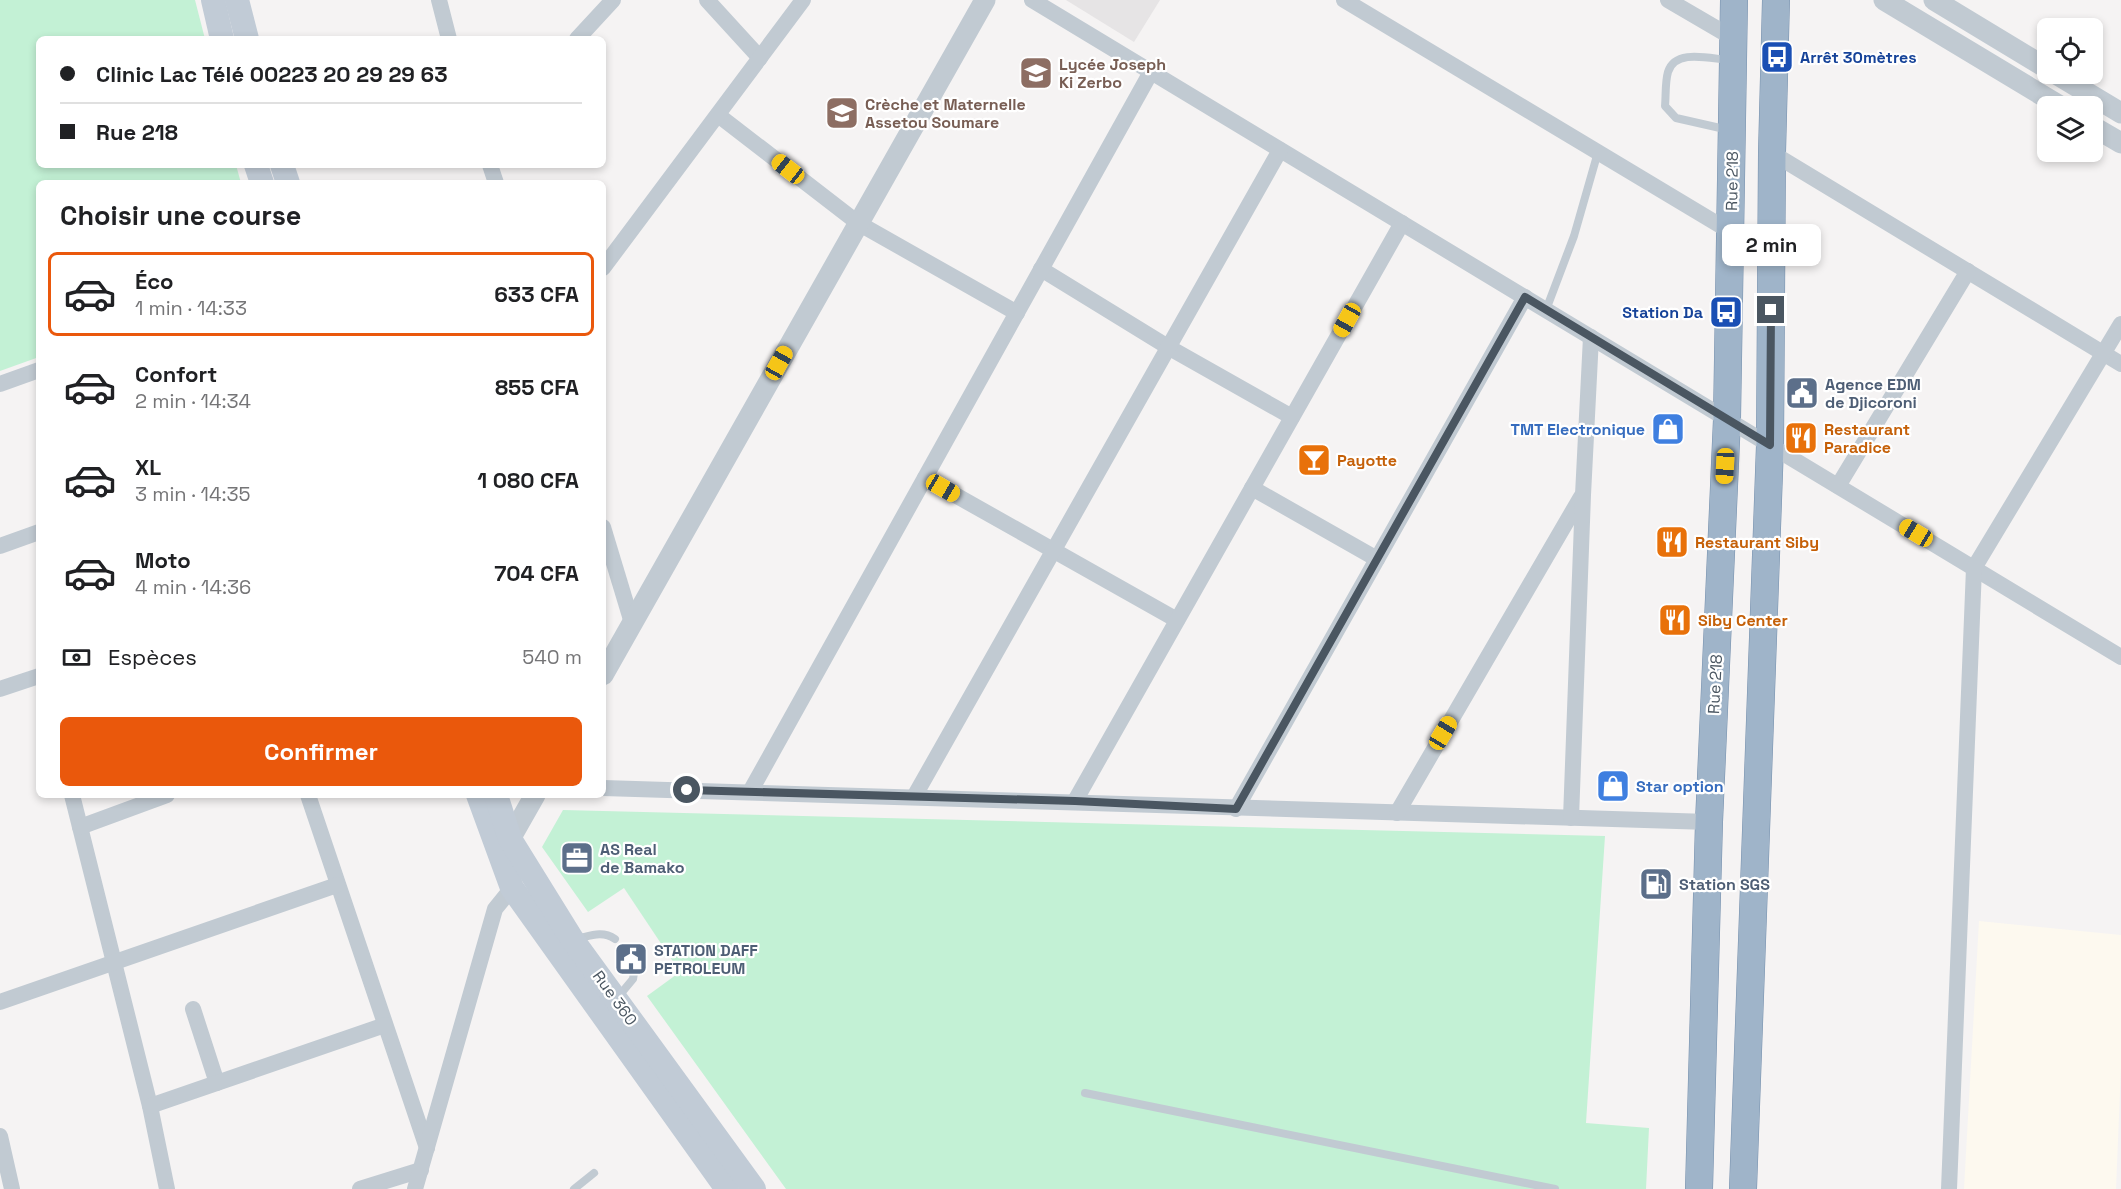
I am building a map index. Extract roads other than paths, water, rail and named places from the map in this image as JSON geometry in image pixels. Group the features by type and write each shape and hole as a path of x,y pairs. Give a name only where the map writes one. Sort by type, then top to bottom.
{"highway":[{"name":"Rue 218","path":"1699,1189 1709,822 1727,419 1734,0"},
{"path":"1743,1189 1770,445 1772,153 1776,0"}],"main road":[{"path":"213,0 221,36"},
{"path":"237,0 246,36"},
{"name":"Rue 360","path":"480,798 503,842 754,1189"},
{"name":"Rue 360","path":"496,798 512,888 728,1189"}],"street":[{"path":"439,0 448,36"},
{"path":"580,36 614,0"},
{"path":"707,0 760,58"},
{"path":"606,264 803,0"},
{"path":"606,670 984,0"},
{"path":"1032,0 2121,657"},
{"path":"1344,0 1731,232"},
{"path":"1668,0 1733,49"},
{"path":"1884,0 2043,96"},
{"path":"1930,28 1942,2 2037,62"},
{"path":"750,792 1151,72"},
{"path":"2073,84 2121,113"},
{"path":"718,115 858,223 1017,313"},
{"path":"2103,132 2121,143"},
{"path":"914,797 1280,150"},
{"path":"1772,153 2121,364"},
{"path":"1075,801 1402,223"},
{"path":"1041,269 1168,347 1292,417"},
{"path":"1838,486 1968,271"},
{"path":"1236,809 1525,297"},
{"path":"1949,1189 1974,568 2121,324"},
{"path":"1571,818 1591,337"},
{"path":"0,384 36,371"},
{"path":"925,478 1177,620"},
{"path":"1252,488 1377,559"},
{"path":"1397,813 1583,495"},
{"path":"0,546 36,533"},
{"path":"606,537 632,623"},
{"path":"0,689 36,677"},
{"path":"606,788 1709,822"},
{"path":"73,798 150,1106 167,1189"},
{"path":"80,827 159,798"},
{"path":"309,798 427,1148"},
{"path":"503,842 533,798"},
{"path":"0,1002 337,885"},
{"path":"415,1189 495,909 512,888"},
{"path":"193,1009 217,1083"},
{"path":"150,1106 385,1025"},
{"path":"0,1136 12,1189"},
{"path":"360,1189 421,1170"}],"lane":[{"path":"1732,131 1676,118 1665,106 1668,71 1674,63 1684,57 1733,49"},
{"path":"1546,310 1574,236 1598,152"},
{"path":"572,939 601,933 608,934 615,939"},
{"path":"616,999 633,979 635,967"},
{"path":"1085,1093 1555,1189"},
{"path":"574,1189 594,1173"}],"place":[{"name":"Arrêt 30mètres","path":"1777,57"},
{"name":"Lycée Joseph Ki Zerbo","path":"1036,73"},
{"name":"Crèche et Maternelle Assetou Soumare","path":"842,113"},
{"name":"Station Da","path":"1726,312"},
{"name":"Agence EDM de Djicoroni","path":"1802,393"},
{"name":"TMT Electronique","path":"1668,429"},
{"name":"Restaurant Paradice","path":"1801,438"},
{"name":"Payotte","path":"1314,460"},
{"name":"Restaurant Siby","path":"1672,542"},
{"name":"Siby Center","path":"1675,620"},
{"name":"Star option","path":"1613,786"},
{"name":"AS Real de Bamako","path":"577,858"},
{"name":"Station SGS","path":"1656,884"},
{"name":"STATION DAFF PETROLEUM","path":"631,959"}]}
